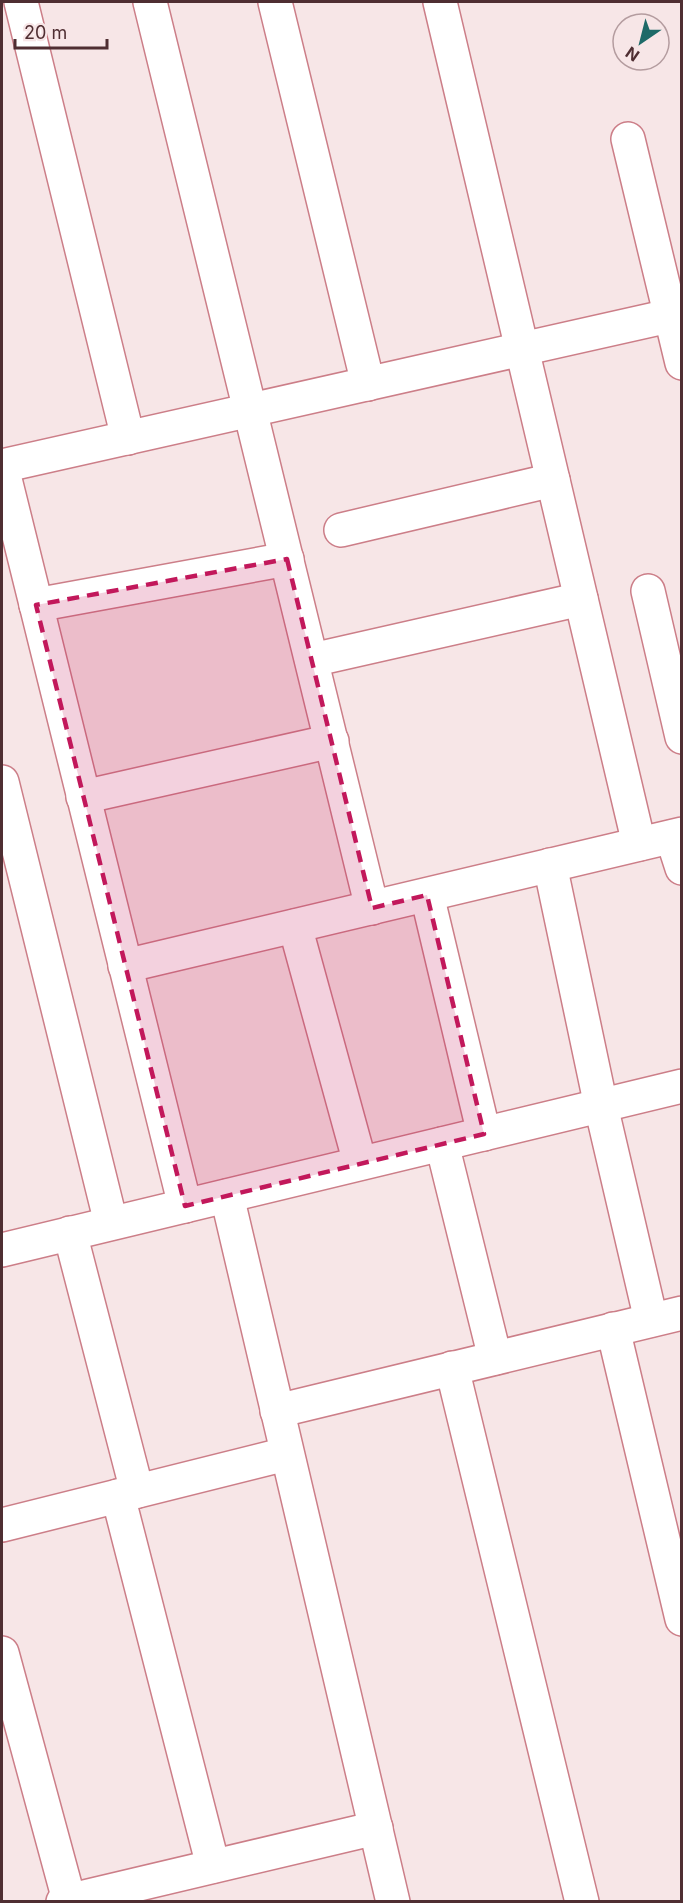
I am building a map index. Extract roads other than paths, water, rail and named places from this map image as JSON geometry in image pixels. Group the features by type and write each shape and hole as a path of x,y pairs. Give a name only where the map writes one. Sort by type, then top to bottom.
{"street":[{"path":"21,2 128,438"},
{"path":"150,2 372,908"},
{"path":"275,2 368,384"},
{"path":"440,2 639,844"},
{"path":"628,139 676,315 681,363"},
{"path":"185,1206 2,466 676,315"},
{"path":"341,530 553,480"},
{"path":"36,605 287,559"},
{"path":"648,591 681,737"},
{"path":"312,660 581,599"},
{"path":"83,798 332,741"},
{"path":"2,782 111,1223"},
{"path":"125,966 676,836 681,868"},
{"path":"277,1411 666,1316 601,1106 550,865"},
{"path":"427,895 484,1134"},
{"path":"295,926 360,1163"},
{"path":"2,1250 681,1086"},
{"path":"442,1144 495,1358"},
{"path":"227,1196 393,1902"},
{"path":"70,1233 213,1866"},
{"path":"613,1329 681,1619"},
{"path":"452,1368 582,1902"},
{"path":"2,1525 286,1454"},
{"path":"2,1653 66,1901 376,1828"}]}
